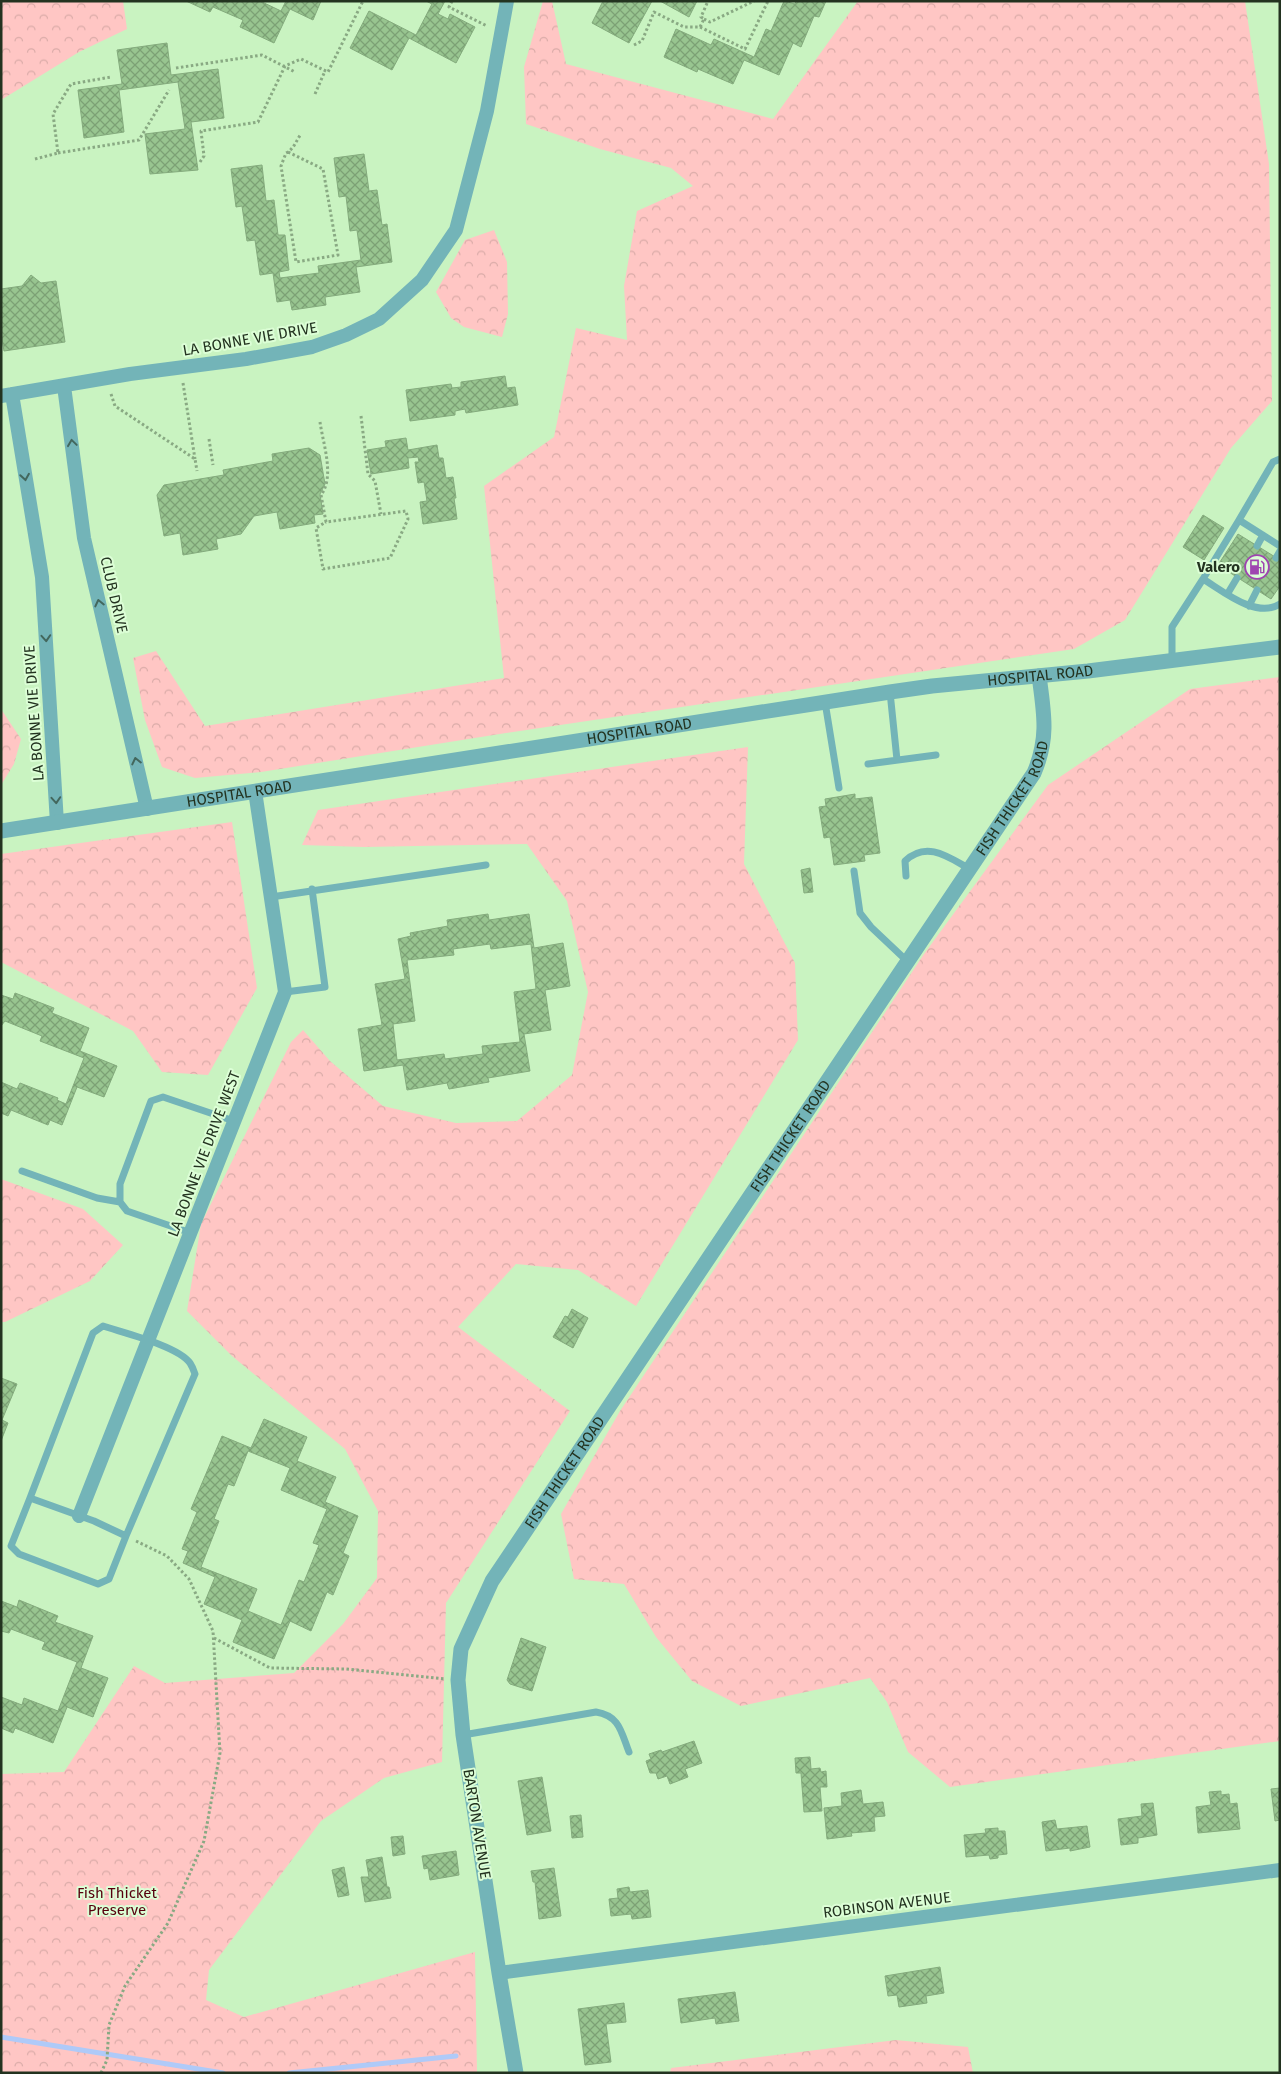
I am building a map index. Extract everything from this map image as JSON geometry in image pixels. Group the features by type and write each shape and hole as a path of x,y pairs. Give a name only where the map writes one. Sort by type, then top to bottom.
{"street":[{"name":"LA BONNE VIE DRIVE","path":"58,822 42,577 6,395 312,347 346,335 379,319 422,280 456,230 488,111 507,1"},
{"name":"CLUB DRIVE","path":"64,386 84,538 147,809"},
{"name":"HOSPITAL ROAD","path":"1,831 890,692 1280,647"},
{"name":"FISH THICKET ROAD","path":"492,1581 968,868 1024,790 1042,754 1044,722 1039,676"},
{"name":"LA BONNE VIE DRIVE WEST","path":"79,1516 285,992 255,791"},
{"name":"BARTON AVENUE","path":"492,1581 461,1649 458,1680 463,1735 516,2073"},
{"name":"ROBINSON AVENUE","path":"499,1973 1280,1870"}],"lane":[{"path":"1172,660 1172,628 1273,462 1280,459"},
{"path":"1239,520 1280,546"},
{"path":"1257,546 1263,535"},
{"path":"1228,593 1237,578"},
{"path":"1203,579 1248,606 1265,609 1280,604"},
{"path":"1248,606 1257,590"},
{"path":"890,692 897,760"},
{"path":"825,702 839,788"},
{"path":"868,764 936,754"},
{"path":"906,876 905,861 912,854 928,851 940,852 968,868"},
{"path":"271,896 486,864"},
{"path":"854,871 860,913 871,927 906,961"},
{"path":"285,992 325,987 312,889"},
{"path":"191,1233 127,1211 120,1202 120,1184 151,1102 163,1097 234,1122"},
{"path":"22,1171 97,1198 120,1202"},
{"path":"103,1326 148,1340 178,1353 190,1362 196,1374 109,1579 98,1584 19,1554 12,1546 93,1333 103,1326"},
{"path":"30,1498 126,1536"},
{"path":"463,1735 596,1712 609,1716 617,1722 629,1752"}],"path":[{"path":"200,162 204,156 201,131 258,122 285,66 301,59 328,72 363,1"},
{"path":"452,1 450,7 487,26"},
{"path":"708,1 701,17 710,22 754,1"},
{"path":"634,44 642,41 654,12 684,27 700,27 745,49 768,1"},
{"path":"700,27 704,19"},
{"path":"176,68 262,55 294,72"},
{"path":"315,94 325,71"},
{"path":"58,153 53,114 71,84 111,78"},
{"path":"35,159 58,153 139,140 169,90"},
{"path":"288,152 323,169 338,255 296,262 281,166 286,153 288,152 291,151 301,134"},
{"path":"183,383 196,471"},
{"path":"111,394 115,406 195,459"},
{"path":"360,416 368,474 375,481 380,514"},
{"path":"320,422 327,468 327,487 321,495 326,522"},
{"path":"209,439 213,465"},
{"path":"406,510 408,519 390,558 323,569 316,528 326,522 406,510"},
{"path":"102,2073 108,2060 109,2025 125,1986 168,1923 204,1840 220,1754 213,1631 190,1579 167,1556 126,1536"},
{"path":"214,1638 270,1668 346,1669 458,1680"}],"green space":[{"path":"1,1 123,1 127,29 79,52 1,100"},
{"path":"543,1 552,1 566,64 773,119 858,1 1245,1 1269,164 1272,401 1231,448 1125,620 1074,649 506,733 261,772 195,778 162,767 145,720 133,658 156,651 205,726 504,678 484,486 554,437 576,328 627,340 624,286 637,211 693,186 671,168 600,149 526,124 524,67"},
{"path":"494,230 507,262 508,314 502,337 464,327 451,318 436,292 465,240"},
{"path":"1280,677 1280,1741 950,1787 908,1752 887,1702 870,1678 741,1706 692,1681 656,1637 624,1584 574,1579 561,1514 620,1411 924,954 1048,785 1190,689"},
{"path":"1,709 21,739 14,764 1,785"},
{"name":"Fish Thicket Preserve","path":"748,747 744,864 795,963 798,1040 636,1306 578,1270 516,1264 458,1327 570,1411 446,1603 442,1762 384,1778 321,1821 209,1970 206,2000 244,2017 475,1952 477,2073 1,2073 1,1774 64,1772 134,1666 165,1683 294,1673 343,1624 377,1578 378,1511 345,1449 232,1356 187,1311 201,1224 291,1042 303,1030 330,1061 383,1106 456,1123 517,1121 572,1075 588,992 567,901 527,844 364,847 302,845 318,810"},
{"path":"232,822 257,988 208,1075 162,1072 133,1031 1,962 1,854"},
{"path":"1,1179 83,1209 123,1245 90,1281 5,1322 1,1322"},
{"path":"896,2040 968,2047 973,2073 670,2073 671,2068"}],"building":[{"path":"186,1 260,1 281,11 286,1 321,1 313,20 290,9 274,43 240,27 243,20 213,7 210,12"},
{"path":"426,1 445,1 438,14 448,19 450,14 475,27 456,63 409,38 392,70 350,48 369,11 416,35 432,4"},
{"path":"603,1 652,1 629,43 592,23"},
{"path":"660,1 697,1 689,17"},
{"path":"784,1 795,4 796,1 826,1 819,17 814,16 801,47 793,43 779,75 744,60 733,84 698,69 697,72 664,57 676,29 711,45 714,39 754,57 766,29 771,31"},
{"path":"167,43 171,75 218,69 224,118 191,122 198,170 150,174 145,134 185,129 178,82 119,90 124,132 84,138 78,90 122,84 117,50"},
{"path":"364,154 369,191 377,190 382,225 387,224 392,262 356,267 360,292 325,297 326,305 292,310 290,300 277,302 273,273 260,275 255,240 247,241 242,206 236,207 231,169 262,165 266,201 274,200 278,235 285,235 289,270 279,272 280,278 319,273 318,266 361,260 357,230 350,231 346,196 339,197 334,158"},
{"path":"31,275 41,283 56,281 65,342 4,351 1,333 1,289 22,286"},
{"path":"505,376 507,388 515,387 518,405 466,413 465,409 455,411 455,415 410,421 406,390 451,384 452,388 461,387 461,382"},
{"path":"406,438 408,450 437,445 439,458 443,458 446,478 453,477 457,519 423,524 420,502 427,501 424,482 418,483 415,462 419,462 418,457 408,458 409,468 371,474 367,450 386,447 385,441"},
{"path":"309,448 320,455 325,484 320,494 323,514 314,515 315,523 280,529 277,512 254,516 241,534 216,539 218,549 183,555 180,533 164,536 157,495 164,485 224,475 223,470 273,461 272,454"},
{"path":"1203,515 1224,528 1204,560 1183,547"},
{"path":"1238,534 1280,560 1280,586 1271,599 1218,565"},
{"path":"855,794 855,799 872,797 880,853 864,855 865,861 834,865 830,837 824,838 819,807 826,806 825,799"},
{"path":"810,868 813,892 804,893 801,870"},
{"path":"488,914 489,920 529,914 534,948 563,943 570,986 545,990 551,1030 524,1034 530,1071 488,1078 489,1082 449,1089 447,1083 407,1090 403,1065 364,1071 358,1029 382,1025 375,984 405,979 398,939 411,936 410,933 448,926 447,920","holes":["490,944 491,949 531,944 536,989 514,992 520,1042 482,1046 483,1054 445,1059 444,1054 397,1060 393,1024 415,1021 407,960 454,955 453,949"]},
{"path":"15,993 54,1008 52,1013 89,1028 80,1051 117,1066 104,1097 77,1087 62,1125 50,1120 48,1125 11,1110 8,1116 1,1113 1,1082 17,1089 20,1083 58,1098 57,1100 66,1104 84,1058 40,1041 42,1036 5,1021 1,1026 1,995 13,999"},
{"path":"572,1309 588,1318 573,1348 553,1337 565,1316 568,1317"},
{"path":"1,1378 17,1384 2,1420 8,1423 1,1441"},
{"path":"264,1419 307,1437 297,1461 336,1477 325,1502 358,1516 343,1553 349,1556 333,1595 327,1592 311,1631 290,1621 274,1659 233,1642 242,1620 204,1604 215,1577 183,1563 188,1551 182,1549 197,1512 191,1509 222,1436 251,1448","holes":["248,1451 290,1468 281,1490 327,1509 313,1543 319,1545 304,1582 299,1580 281,1625 248,1611 257,1589 201,1567 219,1521 214,1519 228,1484 234,1486"]},
{"path":"19,1600 58,1616 55,1622 93,1636 81,1668 108,1678 93,1717 67,1707 53,1743 15,1728 13,1733 1,1728 1,1697 22,1705 24,1698 58,1711 77,1662 42,1649 45,1642 11,1629 9,1633 1,1631 1,1601 17,1607"},
{"path":"521,1638 546,1647 532,1691 510,1684 507,1680"},
{"path":"694,1741 702,1763 685,1769 688,1777 670,1784 667,1776 658,1779 656,1773 650,1773 646,1761 651,1759 649,1754 661,1750 662,1752"},
{"path":"810,1757 811,1769 820,1768 821,1772 826,1771 827,1787 820,1787 822,1811 804,1812 801,1773 796,1773 795,1758"},
{"path":"542,1777 551,1831 527,1835 518,1781"},
{"path":"1280,1788 1280,1820 1275,1821 1271,1789"},
{"path":"861,1790 863,1804 883,1802 885,1816 874,1817 875,1831 851,1833 852,1836 827,1839 824,1808 842,1806 841,1793"},
{"path":"1221,1791 1221,1795 1229,1794 1230,1804 1237,1803 1240,1829 1198,1833 1196,1807 1211,1805 1209,1792"},
{"path":"1153,1803 1157,1835 1138,1838 1138,1843 1121,1845 1118,1819 1142,1816 1141,1804"},
{"path":"581,1815 583,1837 572,1838 570,1816"},
{"path":"1055,1820 1057,1829 1087,1826 1090,1847 1070,1851 1070,1848 1046,1851 1042,1822"},
{"path":"998,1828 998,1831 1005,1831 1007,1854 998,1855 998,1858 990,1859 989,1855 966,1857 964,1835 986,1833 985,1829"},
{"path":"403,1836 405,1854 393,1856 391,1837"},
{"path":"456,1851 459,1875 430,1880 428,1868 424,1869 422,1856"},
{"path":"382,1857 387,1887 389,1887 391,1898 365,1902 361,1877 369,1877 366,1860"},
{"path":"344,1867 349,1895 338,1897 332,1870"},
{"path":"554,1868 561,1916 539,1919 535,1882 533,1882 531,1871"},
{"path":"629,1887 630,1892 648,1890 651,1917 632,1919 631,1914 611,1916 609,1899 618,1898 617,1889"},
{"path":"940,1967 944,1993 926,1996 927,2003 899,2007 897,1995 888,1996 885,1976"},
{"path":"735,1992 739,2021 716,2024 715,2018 681,2023 678,1999"},
{"path":"624,2003 626,2022 606,2024 611,2062 585,2065 578,2009"}],"waterway":[{"path":"1,2037 223,2073"},
{"path":"289,2073 456,2056"}],"place":[{"name":"Valero","path":"1257,567"}]}
